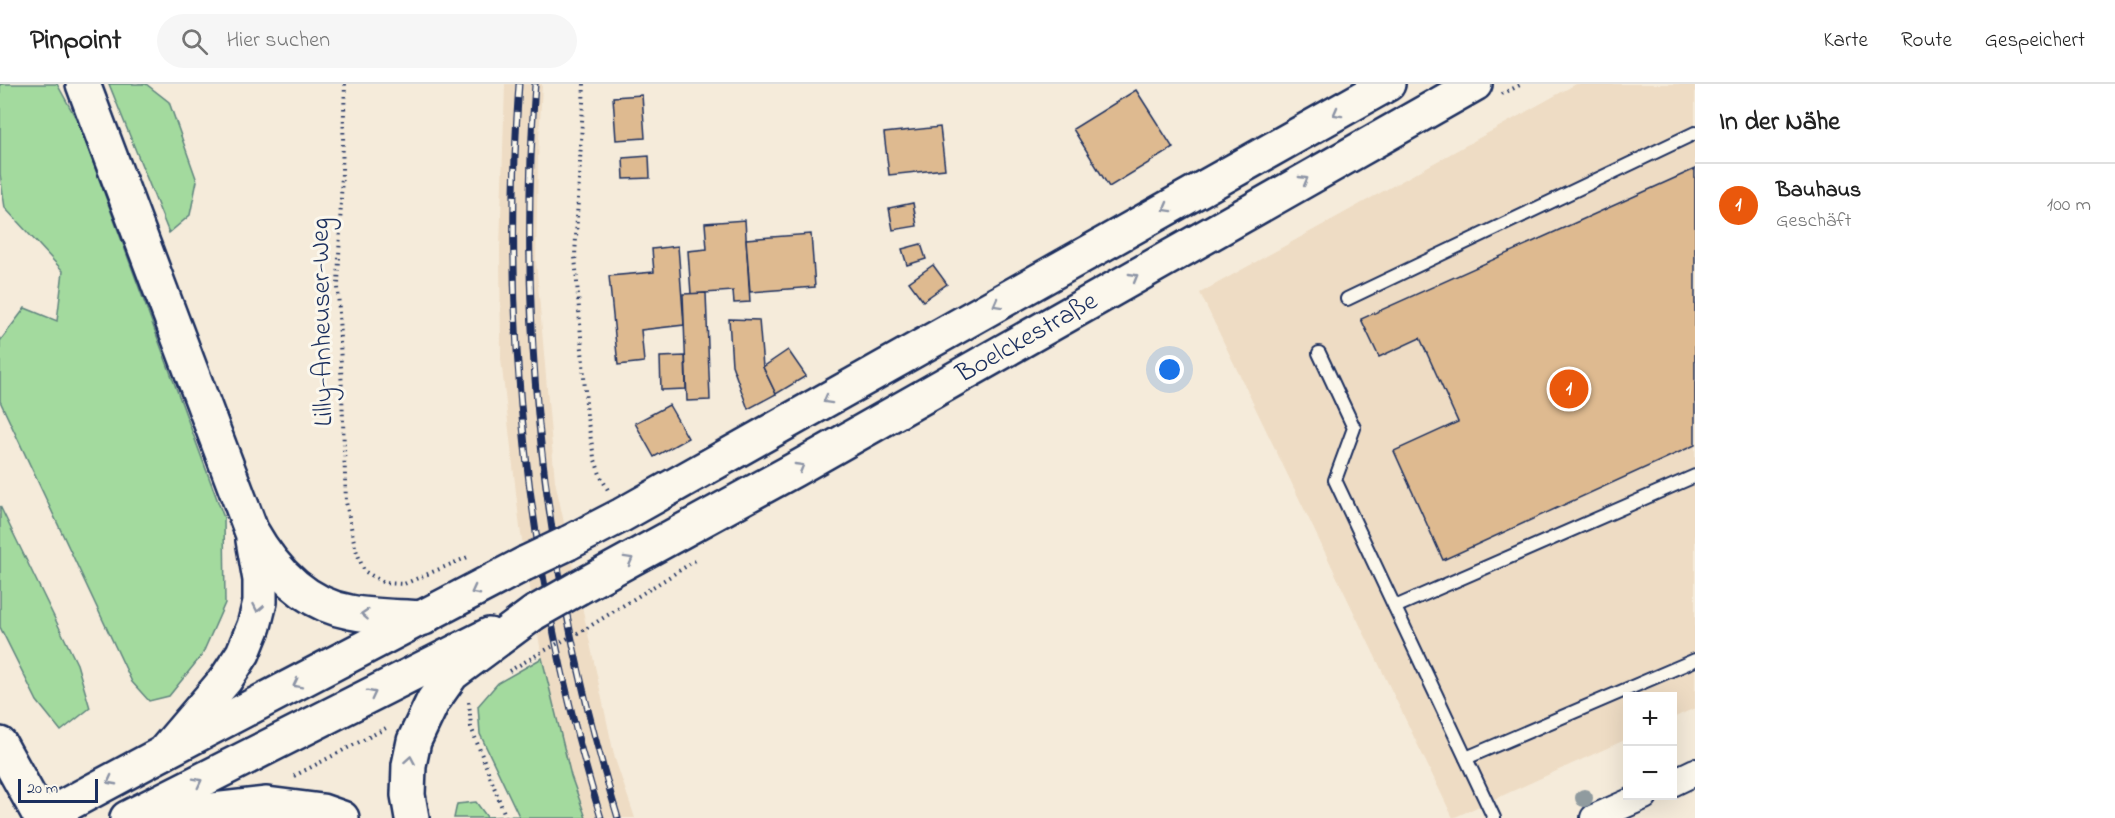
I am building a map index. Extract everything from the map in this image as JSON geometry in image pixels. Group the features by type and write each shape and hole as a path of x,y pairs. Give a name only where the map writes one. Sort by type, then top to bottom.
{"main road":[{"name":"Boelckestraße","path":"41,818 526,563 622,515 1388,84"},
{"name":"Boelckestraße","path":"534,612 794,470 1475,84"},
{"path":"84,90 251,530 263,552 300,590 322,604 351,613 424,618"},
{"path":"163,753 226,679 243,652 254,626 260,602 260,580 251,530"},
{"path":"127,818 534,612"},
{"path":"412,818 408,795 409,765 414,741 433,701 452,674 534,612"},
{"path":"5,754 41,818"},
{"path":"141,818 267,804 322,811 342,818"}],"street":[{"path":"1677,781 1695,772"},
{"path":"1594,818 1633,800"}],"lane":[{"path":"1347,299 1695,133"},
{"path":"1319,352 1354,428 1335,480 1494,818"},
{"path":"1395,606 1695,476"},
{"path":"1466,758 1695,660"}],"path":[{"name":"Lilly-Anheuser-Weg","path":"345,84 338,286 346,502 359,559 364,571 384,583 404,584 479,553"},
{"path":"584,84 575,256 587,417 594,457 601,477 622,515"},
{"path":"540,653 586,627"},
{"path":"469,696 471,727 506,818"},
{"path":"292,777 398,721"}],"shaded area":[{"path":"505,84 542,84 536,261 555,481 615,759 635,818 586,818 571,776 542,658 520,528 501,359 500,249"},
{"path":"1576,84 1695,84 1695,708 1677,716 1677,692 1623,692 1623,741 1453,818 1200,293"}],"green space":[{"path":"0,84 57,84 78,122 224,518 225,603 202,655 169,696 149,701 132,682 0,401 0,341 25,308 57,321 63,271 5,208 0,174"},
{"path":"109,84 146,84 169,102 197,181 190,215 169,233"},
{"path":"0,506 77,664 90,708 61,731 37,701 0,627"},
{"path":"542,658 571,776 586,818 454,818 457,804 476,802 487,817 519,816 480,734 478,706 498,683"}],"building":[{"path":"1136,90 1173,148 1109,187 1073,129"},
{"path":"642,95 645,138 616,140 613,97"},
{"path":"940,127 945,169 889,175 884,133"},
{"path":"649,156 650,178 624,179 623,158"},
{"path":"1695,169 1695,445 1443,560 1394,451 1458,422 1420,338 1379,357 1361,319"},
{"path":"913,203 917,226 893,230 889,208"},
{"path":"745,220 750,302 734,303 733,291 691,294 688,251 707,249 705,223"},
{"path":"811,234 815,287 750,292 746,239"},
{"path":"921,244 926,259 907,265 902,249"},
{"path":"678,246 684,325 641,330 644,362 618,365 609,276 654,272 652,249"},
{"path":"933,265 947,284 923,301 909,282"},
{"path":"706,293 710,400 687,401 683,294"},
{"path":"729,319 759,320 763,367 776,394 748,409 732,365"},
{"path":"788,350 806,376 776,394 763,367"},
{"path":"685,356 686,389 661,390 660,357"},
{"path":"669,405 688,438 654,457 635,423"}],"railway":[{"path":"519,84 514,177 514,270 518,363 526,455 538,547 555,638 576,729 601,818"},
{"path":"535,84 530,177 530,270 534,362 542,455 555,547 572,638 593,728 618,818"}],"place":[{"name":"Bauhaus","path":"1569,389"}]}
